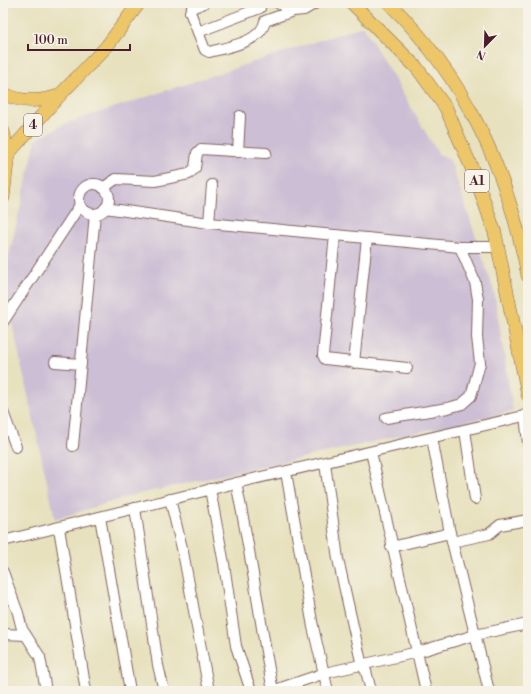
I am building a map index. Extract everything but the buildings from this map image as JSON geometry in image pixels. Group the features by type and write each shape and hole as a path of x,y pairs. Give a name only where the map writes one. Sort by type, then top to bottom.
{"main road":[{"name":"4","path":"8,154 59,96 107,46 139,3"},
{"name":"A1","path":"352,3 417,68 446,108 476,178 497,247 528,395"},
{"name":"A1","path":"390,3 436,54 460,91 483,132 525,244 528,276"},
{"path":"3,93 22,100 45,100 59,96"},
{"path":"3,131 8,154 3,198"}],"street":[{"path":"198,32 259,5 265,21 259,35 251,39 209,52 205,50 198,32 190,10 204,3"},
{"path":"278,3 293,11"},
{"path":"265,21 293,11 304,10 316,3"},
{"path":"238,152 240,116"},
{"path":"103,188 116,179 155,181 189,174 195,168 197,153 201,149 266,153"},
{"path":"3,322 80,205 80,193 85,187 96,185 103,188 108,197 105,208 96,214 84,211 80,205"},
{"path":"209,223 212,185"},
{"path":"105,208 209,223 460,247 497,247"},
{"path":"73,446 96,214"},
{"path":"335,235 323,355 325,359 330,361 407,368"},
{"path":"354,363 367,238"},
{"path":"386,418 448,408 462,404 471,396 480,364 477,337 478,299 475,282 460,247"},
{"path":"55,362 81,364"},
{"path":"3,412 16,447"},
{"path":"3,541 210,489 526,415 528,443"},
{"path":"465,430 475,499"},
{"path":"432,438 451,537 489,691"},
{"path":"371,452 391,547 418,652 426,691"},
{"path":"324,463 338,559 362,666 366,671 371,691"},
{"path":"286,472 313,627 326,674 328,691"},
{"path":"236,483 250,545 261,629 272,691 326,674 418,652 475,635 528,624"},
{"path":"210,489 224,564 236,646 251,691"},
{"path":"170,499 183,552 209,691"},
{"path":"135,508 158,665 164,691"},
{"path":"100,517 130,691"},
{"path":"391,547 451,537 489,534 500,525 528,520"},
{"path":"59,528 86,691"},
{"path":"3,572 18,613 22,629 40,657 46,691"},
{"path":"3,634 26,635"}],"shaded area":[{"path":"363,26 439,155 450,160 494,291 513,411 134,495 55,519 3,281 36,140 64,124"}]}
